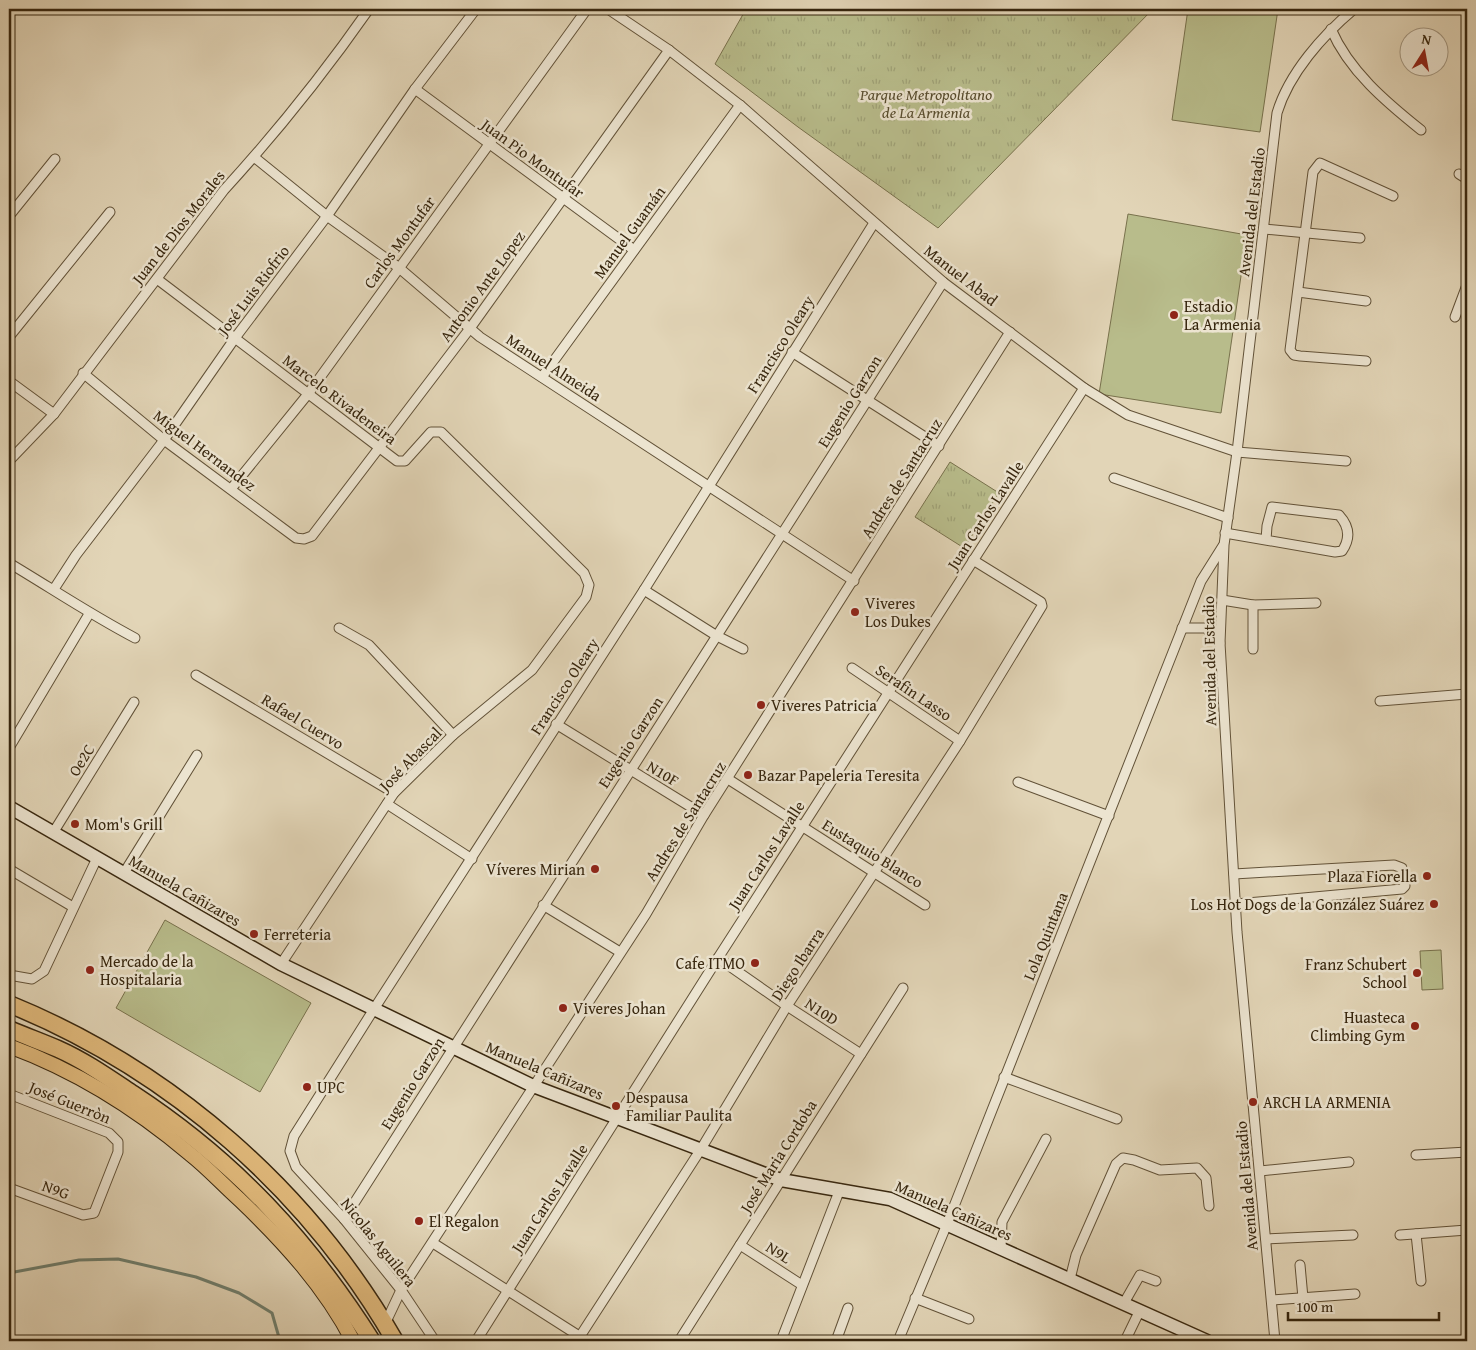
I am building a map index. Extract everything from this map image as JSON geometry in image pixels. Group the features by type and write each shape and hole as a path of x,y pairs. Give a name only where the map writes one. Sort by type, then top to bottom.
{"highway":[{"path":"9,1004 51,1022 130,1064 208,1122 305,1213 358,1281 395,1341"},
{"path":"9,1029 59,1050 110,1079 171,1119 239,1176 314,1257 372,1341"}],"main road":[{"path":"9,1046 61,1068 108,1096 190,1154 274,1233 303,1266 343,1322 352,1341"}],"street":[{"name":"Juan de Dios Morales","path":"9,461 54,414 83,373 157,280 224,190 254,157 340,51 369,9"},
{"name":"José Luis Riofrio","path":"54,589 76,555 164,440 235,338 327,216 415,89 476,9"},
{"name":"Carlos Montufar","path":"231,489 308,394 398,267 490,144 587,9"},
{"name":"Manuel Abad","path":"608,9 669,50 740,105 943,282 1084,388 1128,415 1237,452 1346,461"},
{"name":"Avenida del Estadio","path":"1275,1341 1234,874 1220,643 1224,545 1280,104 1300,70 1331,29 1354,9"},
{"path":"1331,29 1359,72 1382,98 1421,130"},
{"name":"Antonio Ante Lopez","path":"312,536 471,327 669,50"},
{"name":"Juan Pio Montufar","path":"415,89 634,250"},
{"name":"Manuel Guamán","path":"542,377 740,105"},
{"name":"Manuel Almeida","path":"254,157 327,216 398,267 471,327 480,337 854,581"},
{"path":"9,216 55,159"},
{"path":"1366,361 1294,355 1290,350 1313,172 1320,163 1393,196"},
{"path":"9,337 110,212"},
{"name":"Francisco Oleary","path":"296,1167 290,1151 294,1136 374,1008 472,859 556,724 710,487 792,352 874,223"},
{"path":"1264,229 1360,238"},
{"name":"Marcelo Rivadeneira","path":"157,280 401,462 405,461 431,432 441,432 584,573 589,584 586,597"},
{"name":"Eugenio Garzon","path":"344,1219 943,282"},
{"path":"1455,317 1467,285"},
{"path":"1298,292 1366,301"},
{"name":"Andres de Santacruz","path":"385,1324 401,1290 620,952 704,815 1010,332"},
{"path":"792,352 939,446"},
{"name":"Miguel Hernandez","path":"83,373 164,440 296,538 304,539 312,536"},
{"path":"9,381 54,414"},
{"name":"Juan Carlos Lavalle","path":"476,1341 802,826 1084,388"},
{"path":"1114,478 1228,518"},
{"path":"1225,533 1335,552 1342,551 1346,545 1348,530 1346,522 1339,515 1272,507 1266,526 1266,540"},
{"name":"Lola Quintana","path":"898,1341 1109,816 1201,581 1224,545"},
{"name":"Diego Ibarra","path":"581,1340 701,1149 787,1006 960,741 1042,604 972,560"},
{"path":"9,563 54,589 89,614 134,638"},
{"path":"644,590 717,636 743,649"},
{"name":"José Abascal","path":"282,964 394,793 453,735 532,670 586,597"},
{"path":"1222,600 1253,604 1316,603"},
{"path":"1253,604 1253,648"},
{"path":"9,748 89,614"},
{"path":"339,628 369,645 453,735"},
{"path":"1182,628 1206,628 1220,643"},
{"name":"Serafin Lasso","path":"852,668 960,741"},
{"name":"Rafael Cuervo","path":"196,675 394,793"},
{"path":"1380,701 1467,694"},
{"name":"Oe2C","path":"53,833 134,702"},
{"name":"N10F","path":"556,724 629,771 704,815"},
{"path":"124,873 197,755"},
{"name":"Eustaquio Blanco","path":"728,779 925,905"},
{"path":"1018,782 1109,816"},
{"path":"387,804 472,859"},
{"name":"Manuela Cañizares","path":"9,807 282,964 533,1086 781,1180 890,1199 1207,1341"},
{"path":"9,975 32,979 44,971 50,963 73,907 97,858"},
{"path":"1234,874 1394,866 1402,868 1406,880 1405,886 1402,889 1236,904"},
{"path":"9,869 73,907"},
{"path":"543,905 620,952"},
{"name":"N10D","path":"718,958 861,1054"},
{"name":"José Maria Cordoba","path":"679,1341 903,988"},
{"path":"1004,1077 1117,1119"},
{"name":"José Guerròn","path":"9,1094 109,1133 118,1142 118,1152 94,1213"},
{"path":"1001,1248 1002,1222 1046,1139"},
{"path":"1416,1155 1467,1152"},
{"path":"1070,1279 1076,1255 1116,1164 1123,1158 1160,1170 1197,1168 1204,1172 1206,1178 1209,1206"},
{"path":"1260,1171 1350,1162"},
{"name":"Nicolas Aguilera","path":"296,1167 344,1219 401,1290 435,1341"},
{"name":"N9G","path":"9,1188 83,1214 94,1213"},
{"path":"781,1341 840,1189"},
{"path":"1400,1235 1467,1230"},
{"path":"1416,1234 1421,1281"},
{"path":"1266,1239 1353,1235"},
{"path":"433,1243 581,1340"},
{"name":"N9L","path":"740,1244 802,1285"},
{"path":"1300,1265 1303,1298"},
{"path":"1124,1303 1140,1275 1156,1281"},
{"path":"1272,1300 1355,1294"},
{"path":"915,1298 969,1319"},
{"path":"836,1341 848,1308"},
{"path":"1125,1341 1140,1310"}],"green space":[{"name":"Parque Metropolitano de La Armenia","path":"746,9 1153,9 938,228 798,127 715,64"},
{"path":"1188,9 1278,9 1260,132 1172,120"},
{"name":"Estadio La Armenia","path":"1128,214 1247,235 1221,413 1099,394"},
{"path":"950,462 999,493 964,548 915,517"},
{"path":"165,920 311,1003 260,1092 116,1008"},
{"path":"1441,950 1443,989 1422,990 1420,951"}],"waterway":[{"path":"9,1273 79,1260 118,1259 196,1277 239,1293 272,1313 280,1341"}],"place":[{"name":"Estadio La Armenia","path":"1174,315"},
{"name":"Viveres Los Dukes","path":"855,612"},
{"name":"Viveres Patricia","path":"761,705"},
{"name":"Bazar Papeleria Teresita","path":"748,775"},
{"name":"Mom's Grill","path":"75,824"},
{"name":"Víveres Mirian","path":"595,869"},
{"name":"Plaza Fiorella","path":"1427,876"},
{"name":"Los Hot Dogs de la González Suárez","path":"1434,904"},
{"name":"Ferreteria","path":"254,934"},
{"name":"Cafe ITMO","path":"755,963"},
{"name":"Mercado de la Hospitalaria","path":"90,970"},
{"name":"Franz Schubert School","path":"1417,973"},
{"name":"Viveres Johan","path":"563,1008"},
{"name":"Huasteca Climbing Gym","path":"1415,1026"},
{"name":"UPC","path":"307,1087"},
{"name":"ARCH LA ARMENIA","path":"1253,1102"},
{"name":"Despausa Familiar Paulita","path":"616,1106"},
{"name":"El Regalon","path":"419,1221"}]}
